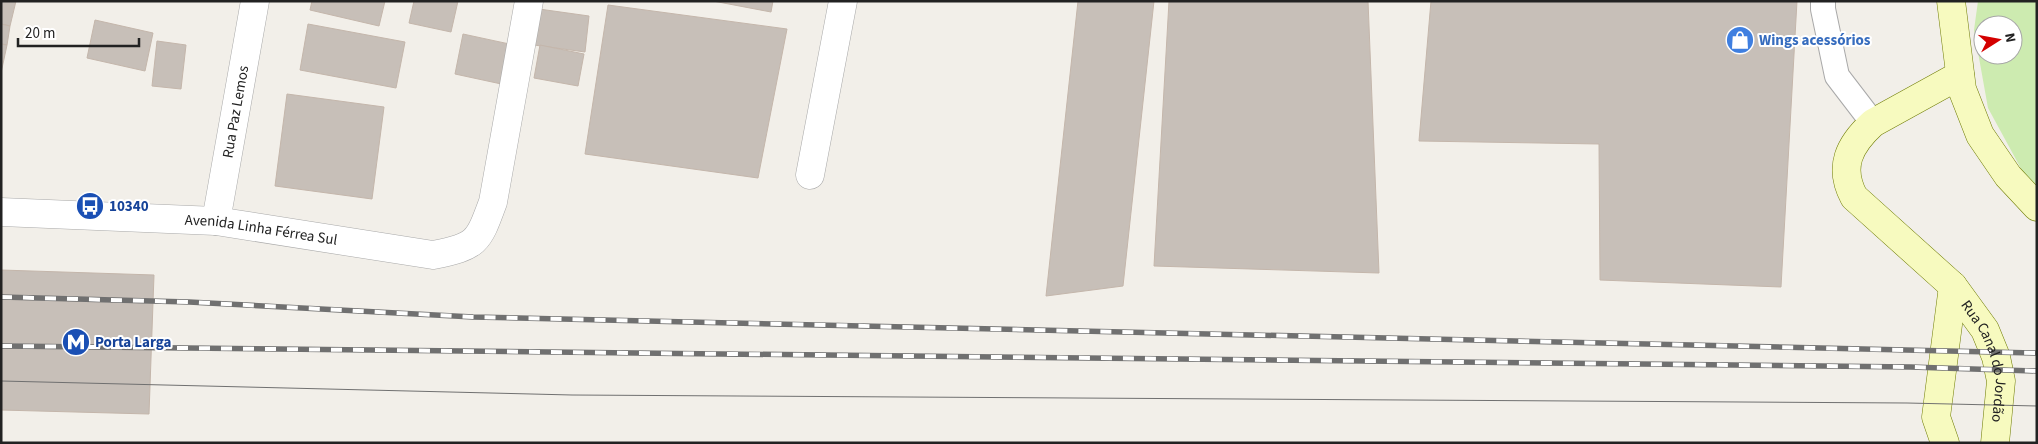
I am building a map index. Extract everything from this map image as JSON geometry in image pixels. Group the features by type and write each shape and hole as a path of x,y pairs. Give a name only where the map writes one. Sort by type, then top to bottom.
{"main road":[{"path":"1950,1 1962,89 1980,135 2008,176 2037,207"},
{"name":"Rua Canal do Jordão","path":"1960,75 1873,123 1862,133 1851,150 1846,169 1847,184 1854,197 1953,286 1985,330 1996,358 2001,381 1995,443"},
{"name":"Rua Canal do Jordão","path":"1945,443 1936,417 1953,286"}],"street":[{"name":"Rua Paz Lemos","path":"216,221 255,1"},
{"name":"Avenida Linha Férrea Sul","path":"1,212 216,221 433,255 454,251 469,245 482,233 493,202 529,1"},
{"path":"810,175 843,1"}],"lane":[{"path":"1824,1 1823,9 1837,76 1873,123"}],"green space":[{"path":"1978,1 2037,1 2037,186 2025,176 1988,108 1980,65 2023,65 2023,15 1976,15"}],"building":[{"path":"1,1 16,1 10,26 1,24"},
{"path":"312,1 385,1 379,26 310,10"},
{"path":"414,1 458,1 451,32 409,23"},
{"path":"713,1 773,1 771,12"},
{"path":"1078,1 1154,1 1123,286 1046,296"},
{"path":"1169,1 1368,1 1379,273 1154,266"},
{"path":"1431,1 1797,1 1781,287 1600,280 1599,144 1419,141"},
{"path":"608,5 787,29 758,178 585,154"},
{"path":"539,9 589,16 585,52 534,45"},
{"path":"95,20 153,33 145,71 87,58"},
{"path":"1,24 10,26 7,45 1,44"},
{"path":"308,24 405,42 396,88 300,70"},
{"path":"463,34 514,45 506,85 455,74"},
{"path":"157,41 186,45 181,89 152,86"},
{"path":"1,44 7,45 1,73"},
{"path":"540,45 584,54 578,86 534,78"},
{"path":"287,94 384,107 372,199 275,186"},
{"name":"Porta Larga","path":"1,270 154,275 149,414 1,410"}],"tram line":[{"path":"1,381 572,395 1907,403 2037,406"}],"railway":[{"path":"1,297 189,302 473,317 2037,353"},
{"path":"1,346 1911,367 2037,371"}],"place":[{"name":"Wings acessórios","path":"1740,40"},
{"name":"10340","path":"90,206"},
{"name":"Porta Larga","path":"76,342"}]}
